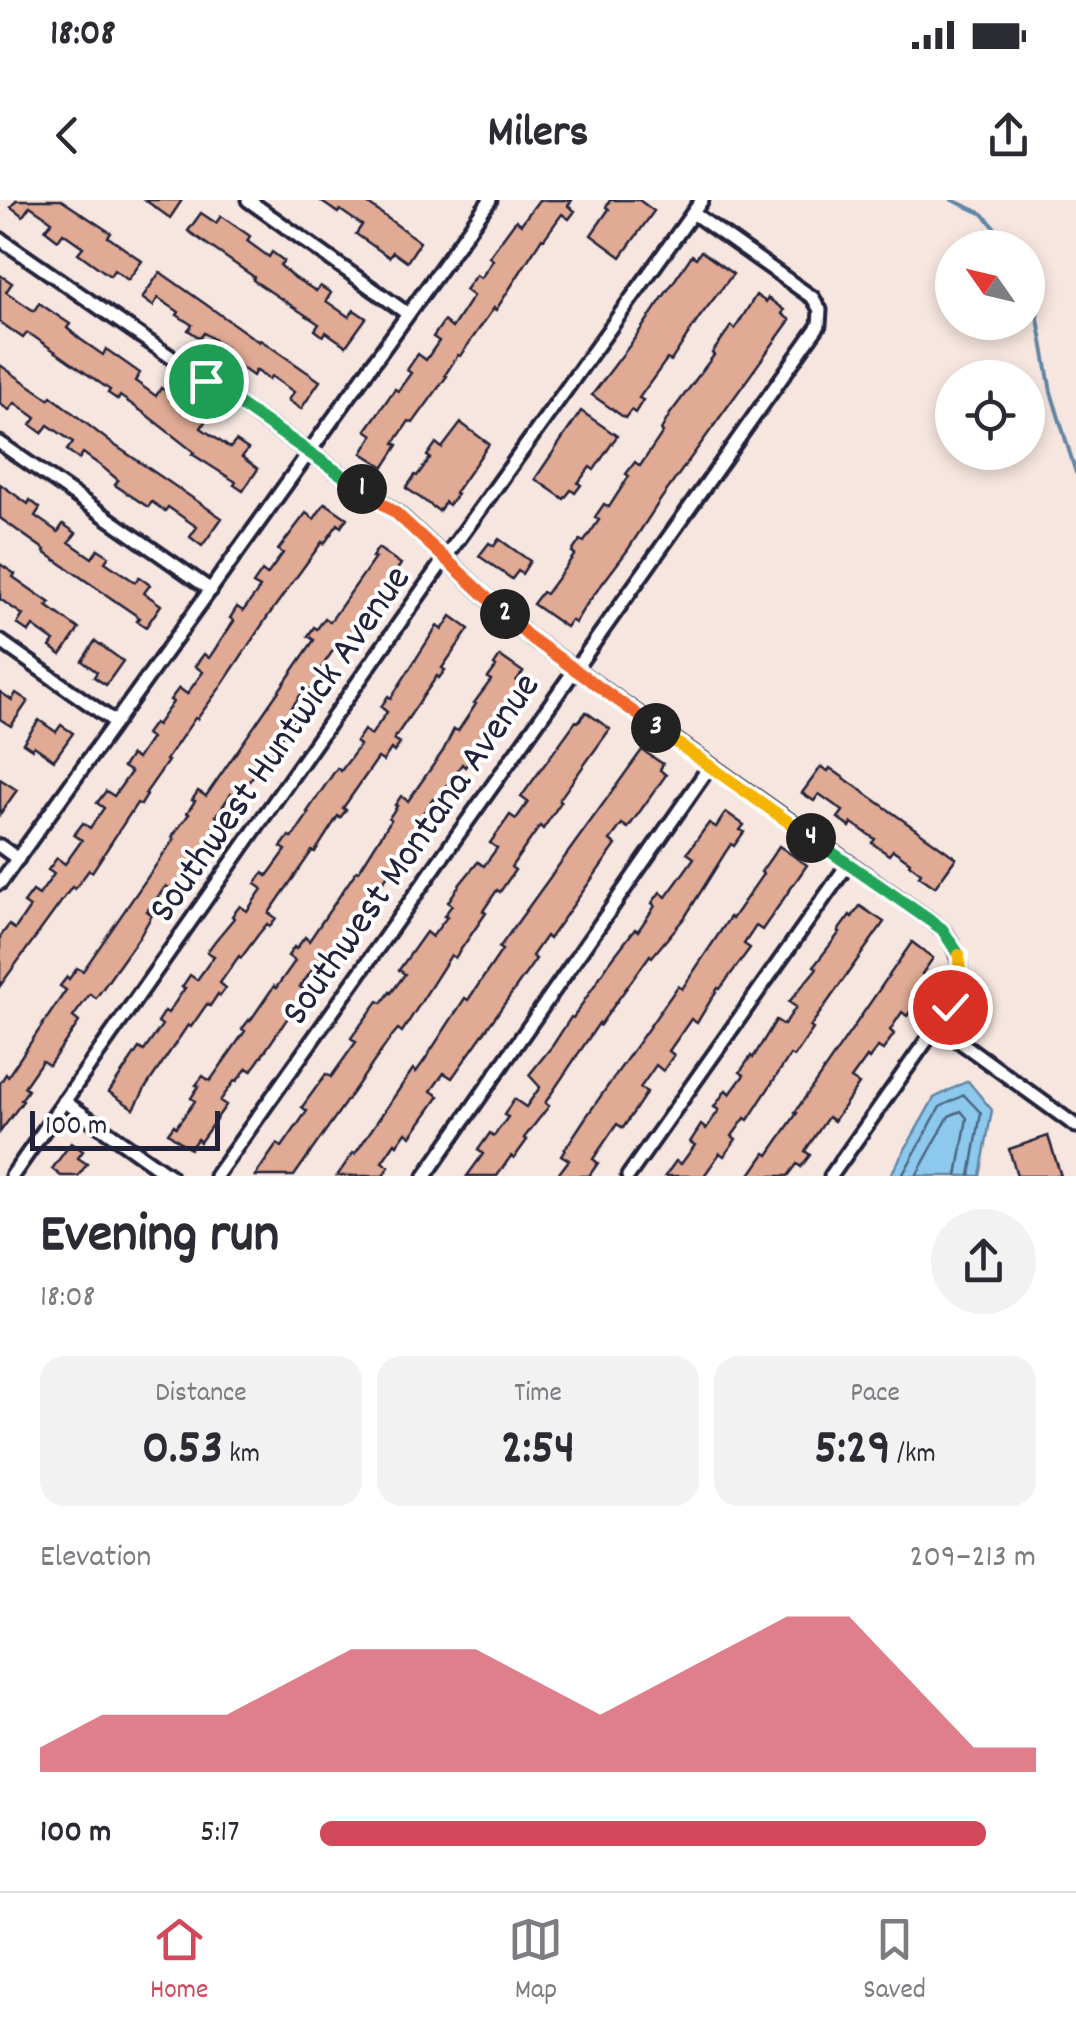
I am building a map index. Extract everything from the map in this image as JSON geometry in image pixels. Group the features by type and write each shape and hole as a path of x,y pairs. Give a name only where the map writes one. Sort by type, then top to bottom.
{"street":[{"path":"248,200 408,314"},
{"path":"0,883 490,200"},
{"name":"Southwest Huntwick Avenue","path":"12,1176 445,558 702,200"},
{"name":"Southwest Montana Avenue","path":"216,1176 818,325 820,310 813,298 693,213"},
{"path":"0,239 397,514 527,635 942,929 960,956 960,982 950,1007 831,1176"},
{"path":"0,443 210,590"},
{"path":"0,642 116,722"},
{"path":"425,1176 710,766"},
{"path":"0,846 18,858"},
{"path":"628,1176 848,864"},
{"path":"937,1024 1076,1126"},
{"path":"64,1101 170,1176"}],"water":[{"path":"968,1081 992,1110 980,1176 890,1176 934,1098"}],"building":[{"path":"16,200 61,200 111,233 108,237 142,261 128,280 114,270 110,276 78,253 83,247 63,233 58,240 45,230 52,221 30,206 23,216 11,207"},
{"path":"145,200 182,200 170,218"},
{"path":"319,200 363,200 420,242 407,262 393,252 389,257 356,234 362,225"},
{"path":"539,200 572,200 568,206 575,211 569,219 562,214 542,238 496,310 458,355 413,423 409,421 384,467 362,453 373,435 366,430 411,373 407,370 418,354 426,360 439,341 433,337 444,321 452,328 473,296 465,290 476,275 481,278 493,260 489,257 516,220 521,224"},
{"path":"610,200 639,200 654,211 621,257 591,235 609,209 606,207"},
{"path":"201,213 216,223 221,216 250,236 247,241 269,257 272,252 284,261 280,265 292,276 316,291 320,286 331,293 326,301 349,317 354,310 366,318 346,346 326,332 323,336 315,330 319,324 188,231"},
{"path":"701,251 733,274 671,361 667,359 639,398 643,400 635,413 631,410 625,418 592,395 692,255 696,258"},
{"path":"160,272 320,381 301,409 288,400 294,392 256,370 253,376 221,353 225,347 204,333 200,338 188,330 192,325 158,298 153,306 142,298"},
{"path":"0,275 12,283 6,292 34,311 39,303 70,324 67,328 103,355 106,349 140,373 135,381 156,396 161,388 173,396 170,400 192,416 194,411 206,420 201,428 230,448 236,441 248,449 242,457 258,469 243,491 120,396 118,400 108,393 110,390 33,336 27,333 23,338 0,322"},
{"path":"756,295 766,302 768,298 790,320 575,623 571,620 566,627 533,604 542,592 546,594 575,554 572,552 580,540 584,542 599,520 595,517 604,504 609,507 635,462 640,466 670,414"},
{"path":"0,365 49,399 51,396 110,442 222,518 202,546 190,537 197,527 168,507 165,511 152,502 148,507 115,485 118,480 83,453 79,459 67,450 73,442 48,425 42,433 31,425 36,418 15,403 9,410 0,404"},
{"path":"581,411 617,436 594,470 590,467 578,483 581,485 575,493 571,490 564,499 535,479"},
{"path":"461,423 489,444 449,505 445,502 439,511 406,488 430,458 427,456 436,443 442,448"},
{"path":"0,484 40,508 35,516 58,532 63,524 76,533 69,542 92,558 98,549 109,556 105,562 135,582 139,577 150,585 144,593 161,605 146,627 137,621 140,618 0,518"},
{"path":"325,503 347,518 341,527 338,524 322,542 166,760 141,805 137,803 92,872 89,870 75,889 72,887 0,986 0,937 9,925 15,929 30,907 24,903 33,891 39,895 54,874 48,870 57,858 65,864 82,840 74,835 83,823 90,828 104,808 97,803 106,791 114,796 131,772 123,767 131,755 137,759 151,738 146,734 154,723 157,725 179,688 187,694 203,672 195,666 204,654 209,658 234,621 230,618 237,607 243,611 260,588 253,584 262,571 267,575 283,553 278,550 306,513 314,519"},
{"path":"499,539 530,561 522,574 518,571 512,579 479,556 489,543 494,546"},
{"path":"378,548 401,564 344,648 338,643 321,668 326,671 313,692 306,687 288,713 295,718 237,798 231,794 216,816 222,820 173,891 166,886 147,911 152,915 140,936 96,998 90,994 73,1017 79,1022 49,1065 42,1061 24,1087 28,1090 23,1101 0,1132 0,1083 66,990 60,986 77,968 83,971 174,839 198,791 206,796 314,640 308,636 314,627 317,629 325,618 330,622"},
{"path":"0,564 79,629 61,655 50,647 54,641 33,626 29,632 17,624 23,615 0,599"},
{"path":"451,616 469,629 442,668 445,670 394,739 400,743 394,752 391,749 383,761 378,758 343,808 346,810 269,913 276,918 239,956 220,983 226,988 210,1006 207,1004 191,1027 188,1025 134,1109 109,1092 139,1048 144,1051 162,1025 158,1022 165,1011 168,1013 190,975 197,980 214,956 207,952 232,916 240,906 247,911 262,889 255,884 263,873 267,876 286,850 281,847 289,836 292,838 337,768 341,771 360,745 356,742 364,730 371,735 387,712 381,707 388,696 391,698 437,626 442,630"},
{"path":"95,641 123,661 106,685 82,661"},
{"path":"500,656 523,672 516,681 523,686 465,767 462,764 444,789 448,792 439,804 433,799 418,820 425,825 350,931 345,928 327,954 331,956 323,968 317,963 300,987 306,991 259,1060 251,1071 247,1068 235,1080 220,1101 226,1105 200,1142 197,1139 190,1149 168,1133 195,1101 191,1098 199,1086 196,1085 203,1076 210,1081 245,1031 242,1029 295,961 288,956 294,947 305,937 309,941 359,871 391,820 401,796 408,801 454,729 458,731 476,704"},
{"path":"0,692 12,700 16,693 28,701 11,726 0,719"},
{"path":"586,712 610,729 543,829 540,826 511,867 515,870 500,892 497,890 455,958 451,955 402,1032 398,1029 392,1036 294,1176 255,1176 277,1144 282,1147 307,1111 302,1107 326,1074 331,1077 356,1042 351,1038 378,1001 382,1003 405,974 399,970 426,932 432,937 447,917 444,916 452,905 448,902 460,884 478,862 484,866 497,848 490,843 510,815 516,819 528,802 521,797"},
{"path":"39,720 56,732 61,725 73,733 54,760 23,743"},
{"path":"642,750 663,764 660,770 666,775 628,828 622,824 610,840 616,845 549,939 546,936 532,956 536,959 452,1078 444,1073 431,1091 439,1096 411,1136 406,1132 395,1143 382,1162 389,1167 383,1176 337,1176 413,1069 416,1072 424,1061 465,998 468,1000 502,950 499,948"},
{"path":"821,767 828,771 830,768 956,858 935,887 919,876 921,873 910,862 893,850 889,855 872,843 875,839 838,818 843,811 819,794 814,801 802,793"},
{"path":"0,779 17,790 0,814"},
{"path":"726,812 744,825 740,830 744,832 734,846 731,844 685,917 650,955 599,1023 545,1103 549,1106 524,1138 527,1140 497,1176 467,1176 483,1154 478,1150 508,1117 504,1115 514,1099 526,1107 540,1087 529,1075 609,963 635,929 638,931 660,892 666,897 677,882 694,858 687,853 709,823 716,827"},
{"path":"779,846 807,865 762,930 756,926 744,944 750,948 718,988 697,1023 691,1019 669,1051 674,1055 663,1071 656,1065 640,1088 647,1092 623,1128 617,1124 593,1159 598,1163 589,1176 557,1176 569,1160 561,1155 584,1120 678,986 682,989 732,919"},
{"path":"860,906 884,922 810,1027 813,1029 794,1057 790,1055 748,1120 745,1118 732,1136 736,1139 724,1156 720,1153 704,1176 665,1176 676,1161 681,1164 695,1145 690,1142 701,1125 706,1129 719,1110 714,1107 744,1075 740,1072 776,1020 784,1025 796,1007 789,1002"},
{"path":"912,942 933,958 922,974 936,984 907,1016 902,1012 883,1050 878,1047 867,1057 851,1079 859,1084 834,1121 828,1117 805,1151 810,1155 801,1167 797,1164 788,1176 749,1176 765,1153 768,1155"},
{"path":"1048,1136 1061,1176 1017,1176 1009,1149"},
{"path":"71,1143 83,1151 78,1158 87,1164 78,1176 61,1176 52,1169"}],"waterway":[{"path":"952,200 983,214 997,230"},
{"path":"1042,340 1051,392 1076,473"}],"route":[{"path":"206,381 397,514 527,635 942,929 960,956 960,982 950,1007"}]}
